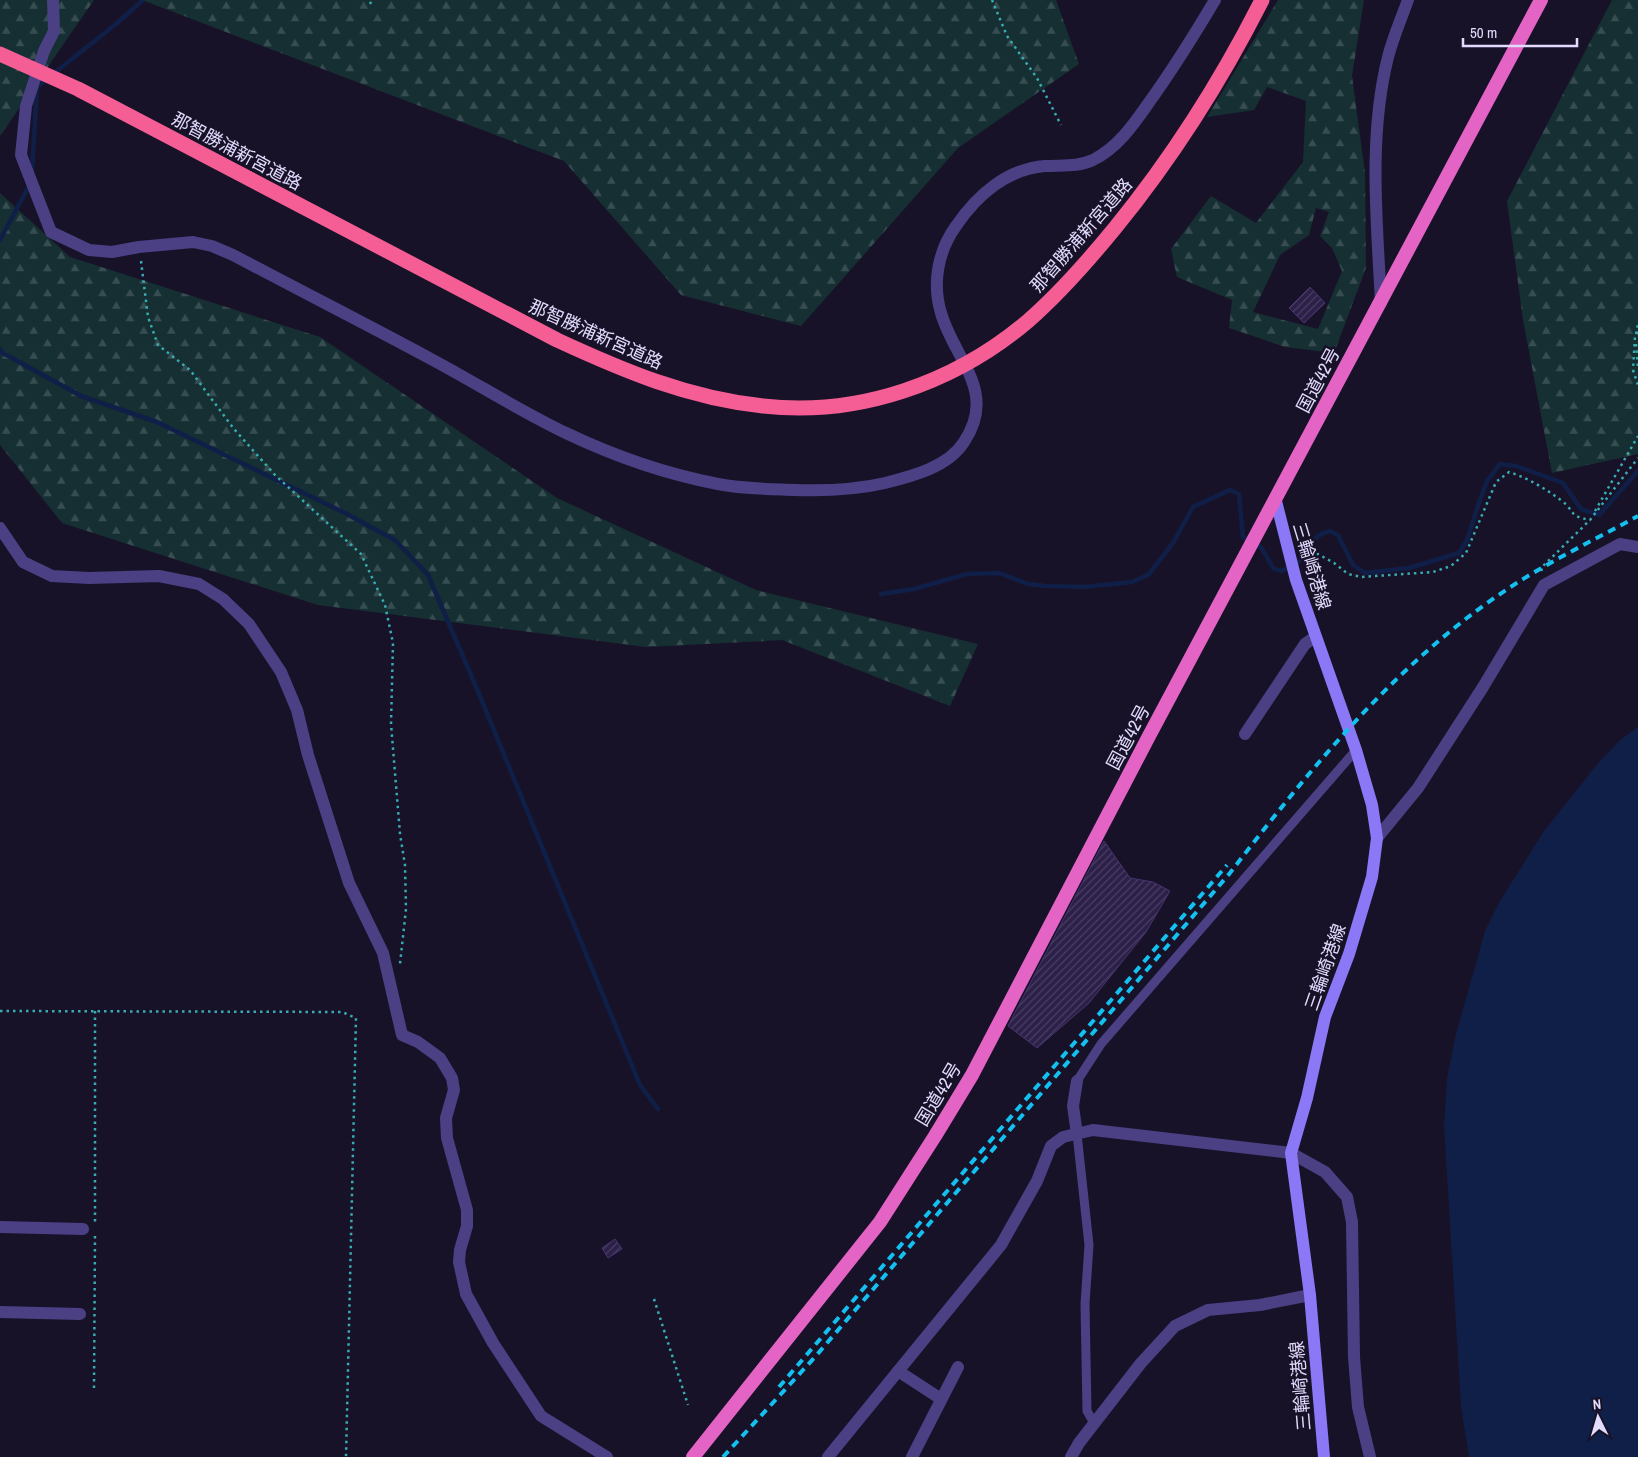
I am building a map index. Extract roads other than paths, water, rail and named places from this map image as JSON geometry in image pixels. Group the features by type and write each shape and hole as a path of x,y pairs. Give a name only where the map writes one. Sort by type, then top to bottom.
{"highway":[{"name":"那智勝浦新宮道路","path":"0,54 78,89 557,340 612,365 655,382 692,393 728,401 798,408 866,402 925,384 958,368 1027,322 1070,281 1139,199 1190,126 1247,30 1262,0"},
{"name":"国道42号","path":"692,1457 880,1222 972,1075 1140,754 1541,0"}],"main road":[{"name":"三輪崎港線","path":"1276,501 1296,580 1356,750 1372,806 1377,838 1372,877 1349,954 1325,1017 1307,1098 1291,1153 1310,1295 1324,1457"}],"street":[{"path":"53,0 54,31 44,52 26,106 21,155 51,232 89,250 112,252 139,247 193,242 212,246 233,255 433,360 566,433 616,454 679,475 720,485 834,491 879,484 919,473 946,460 957,452 973,428 976,410 974,384 941,315 937,294 939,266 944,247 954,229 980,196 1016,172 1040,167 1074,166 1091,161 1111,149 1130,129 1174,68 1215,0"},
{"path":"1381,303 1376,146 1380,102 1388,59 1395,33 1408,0"},
{"path":"0,528 23,562 52,576 89,578 159,576 198,584 223,599 249,624 281,672 297,710 308,755 349,883 383,953 402,1035 418,1042 440,1058 452,1078 454,1090 446,1118 447,1138 467,1210 467,1226 460,1250 459,1262 466,1294 493,1343 541,1416 607,1457"},
{"path":"1377,838 1418,788 1483,688 1544,585 1620,544 1638,547"},
{"path":"1245,734 1305,644 1316,636"},
{"path":"1077,1081 1073,1106 1077,1134"},
{"path":"828,1457 1001,1245 1037,1181 1051,1146 1063,1137 1093,1130 1291,1153 1325,1172 1347,1197 1352,1222 1354,1357 1358,1407 1370,1457"},
{"path":"0,1227 89,1230"},
{"path":"1071,1457 1079,1443 1141,1363 1175,1326 1208,1310 1260,1305 1310,1295"},
{"path":"0,1312 80,1314"},
{"path":"912,1457 958,1367"},
{"path":"898,1371 941,1399"}],"lane":[{"path":"1077,1081 1101,1044 1356,750"},
{"path":"1077,1134 1089,1246 1085,1304 1087,1410 1094,1423"}],"water":[{"path":"1638,727 1638,1457 1469,1457 1461,1406 1444,1125 1447,1079 1455,1038 1485,931 1500,901 1544,831 1599,762 1620,740"}],"waterway":[{"path":"53,74 143,0"},
{"path":"32,171 37,87 47,79"},
{"path":"0,240 30,184"},
{"path":"0,349 1,352 81,396 157,422 345,513 395,540 428,575 640,1085 658,1109"},
{"path":"881,594 914,589 967,574 999,573 1028,584 1045,586 1084,587 1132,582 1148,575 1173,543 1193,507 1230,490 1239,494 1243,537 1261,547 1273,568 1281,571 1298,563 1315,539 1323,533 1330,531 1338,535 1353,565 1365,573 1409,568 1459,553 1467,540 1487,481 1500,464 1516,466 1563,483 1581,509 1599,515 1638,471"}],"railway":[{"path":"723,1457 815,1357 1230,873 1323,757 1391,684 1428,650 1506,590 1638,516"},
{"path":"779,1387 1227,865"}]}
